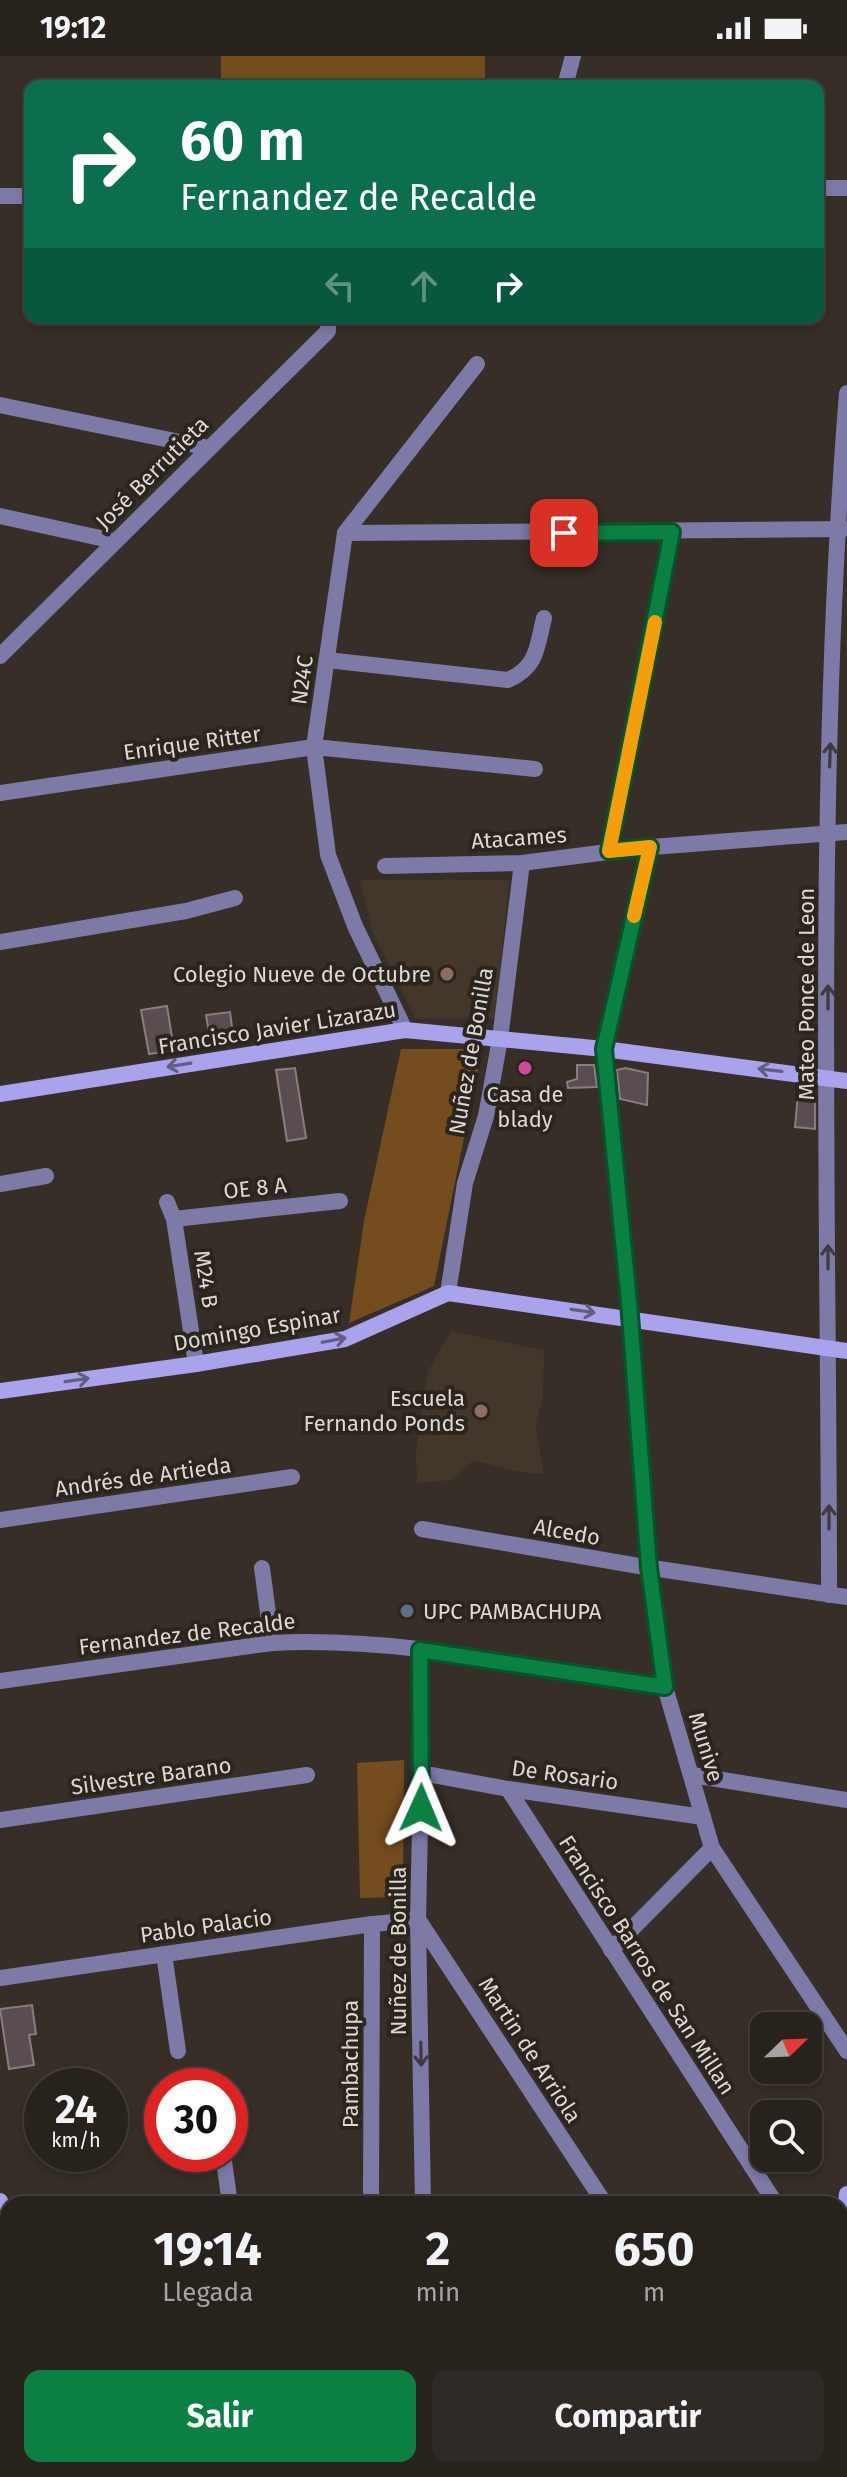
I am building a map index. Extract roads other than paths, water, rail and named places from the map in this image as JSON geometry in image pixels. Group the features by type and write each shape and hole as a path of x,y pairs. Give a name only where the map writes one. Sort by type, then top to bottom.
{"street":[{"path":"567,80 573,56"},
{"path":"824,188 847,188"},
{"path":"0,196 24,196"},
{"name":"José Berrutieta","path":"0,656 328,331 328,324"},
{"name":"N24C","path":"405,1030 355,926 328,855 314,747 345,533 477,364"},
{"name":"Mateo Ponce de Leon","path":"829,1595 828,833 847,393"},
{"path":"0,405 209,448"},
{"path":"0,516 114,541"},
{"path":"345,533 842,529"},
{"path":"609,851 672,532"},
{"path":"327,660 508,680 519,675 535,658 544,618"},
{"name":"Enrique Ritter","path":"0,793 314,747 535,769"},
{"name":"Atacames","path":"385,866 522,863 650,847 847,832"},
{"name":"Munive","path":"650,847 604,1049 630,1317 649,1568 665,1687 712,1848 847,2051"},
{"name":"Nuñez de Bonilla","path":"448,1293 465,1183 486,1116 500,1039 522,863"},
{"path":"0,942 186,911 235,898"},
{"name":"Francisco Javier Lizarazu","path":"0,1094 405,1030 604,1049 847,1081"},
{"path":"0,1184 46,1176"},
{"name":"OE 8 A","path":"174,1219 340,1201"},
{"name":"M24 B","path":"167,1202 174,1219 196,1364"},
{"path":"448,1293 630,1317 847,1351"},
{"name":"Domingo Espinar","path":"0,1391 196,1364 345,1339 448,1293"},
{"name":"Andrés de Artieda","path":"0,1520 292,1477"},
{"name":"Alcedo","path":"422,1529 649,1568 847,1597"},
{"path":"262,1568 272,1643"},
{"name":"Fernandez de Recalde","path":"0,1681 272,1643 314,1641 420,1650 665,1687"},
{"name":"Nuñez de Bonilla","path":"420,1650 418,1920 423,2196"},
{"name":"De Rosario","path":"421,1773 703,1817"},
{"name":"Silvestre Barano","path":"0,1820 307,1775"},
{"path":"692,1775 847,1800"},
{"name":"Francisco Barros de San Millan","path":"508,1789 771,2196"},
{"path":"611,1950 712,1848"},
{"name":"Pablo Palacio","path":"0,1978 418,1920"},
{"name":"Martin de Arriola","path":"418,1920 600,2196"},
{"name":"Pambachupa","path":"371,2196 372,1924"},
{"path":"164,1954 178,2051"},
{"path":"226,2172 229,2196"}],"place":[{"name":"Colegio Nueve de Octubre","path":"447,974"},
{"name":"Casa de blady","path":"525,1068"},
{"name":"Escuela Fernando Ponds","path":"481,1411"},
{"name":"UPC PAMBACHUPA","path":"407,1611"}]}
